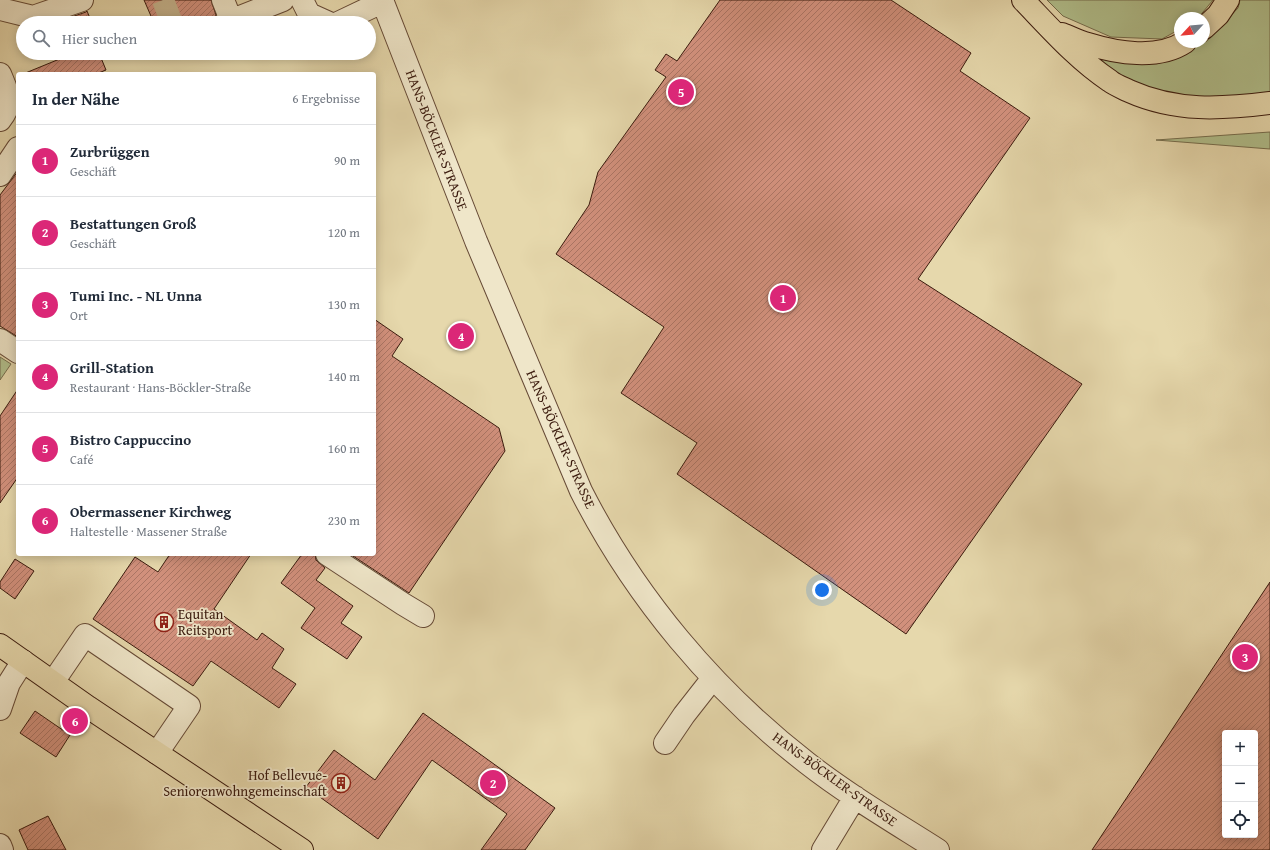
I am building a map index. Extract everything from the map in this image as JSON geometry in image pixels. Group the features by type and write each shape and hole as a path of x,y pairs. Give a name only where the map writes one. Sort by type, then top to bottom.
{"main road":[{"path":"1023,0 1086,63 1111,82 1136,94 1167,104 1205,108 1270,103"},
{"path":"1210,22 1218,15 1228,0"},
{"path":"1051,29 1087,44 1125,53 1155,53 1174,47"},
{"path":"0,645 302,850"}],"street":[{"path":"36,16 82,0"},
{"path":"223,0 227,16"},
{"path":"243,16 283,0"},
{"path":"302,0 310,14 314,16"},
{"path":"352,16 382,1"},
{"name":"HANS-BÖCKLER-STRASSE","path":"382,1 476,241 581,491 624,564 686,649 713,678 770,732 808,763 855,796 938,850"},
{"path":"0,9 29,16"},
{"path":"0,74 6,87 9,102 6,112 0,120"},
{"path":"0,175 16,151"},
{"path":"0,340 16,351"},
{"path":"330,556 423,616"},
{"path":"53,682 85,635 189,706 157,753"},
{"path":"0,709 9,683 23,661"},
{"path":"665,743 684,715 713,678"},
{"path":"823,850 855,796"},
{"path":"0,845 2,850"}],"green space":[{"path":"1047,0 1213,0 1203,12 1174,12 1174,32 1162,39 1111,37 1063,16"},
{"path":"1240,0 1270,0 1270,93 1200,99 1158,92 1116,73 1093,55 1161,62 1192,48 1210,48 1210,38 1238,8"},
{"path":"1270,132 1270,149 1156,140"},
{"path":"0,357 11,364 0,380"}],"building":[{"path":"144,0 211,0 216,15 216,16 151,16"},
{"path":"720,0 891,0 971,53 960,71 1030,118 918,279 1082,384 906,634 677,474 697,443 621,393 664,327 556,254 589,205 598,172 666,77 655,70 666,54 677,61"},
{"path":"87,11 89,16 74,16"},
{"path":"57,60 102,60 106,70 101,72 28,72"},
{"path":"16,174 16,336 0,326 0,195"},
{"path":"376,320 403,339 392,356 499,428 505,451 409,593 353,556 376,556"},
{"path":"16,392 16,480 0,503 0,416"},
{"name":"Equitan Reitsport","path":"169,556 250,556 214,609 257,640 262,633 284,649 272,668 296,684 279,708 211,661 193,686 93,619 135,557 158,572"},
{"path":"301,556 315,556 316,560 325,568 316,580 353,606 341,623 362,637 347,659 301,628 315,608 281,583"},
{"path":"15,559 34,571 15,599 0,588 0,582"},
{"path":"1270,582 1270,850 1092,850"},
{"path":"35,711 70,735 56,757 20,733"},
{"path":"423,713 555,808 525,850 481,850 507,814 432,760 378,839 306,787 334,750 375,780"},
{"path":"48,816 66,850 28,850 19,830"}],"tunnel":[{"path":"163,0 169,16"}],"place":[{"name":"Bistro Cappuccino","path":"681,92"},
{"name":"Zurbrüggen","path":"783,298"},
{"name":"Grill-Station","path":"461,336"},
{"name":"Equitan Reitsport","path":"164,622"},
{"name":"Tumi Inc. - NL Unna","path":"1245,657"},
{"name":"Obermassener Kirchweg","path":"75,721"},
{"name":"Hof Bellevue- Seniorenwohngemeinschaft","path":"341,783"},
{"name":"Bestattungen Groß","path":"493,783"}]}
